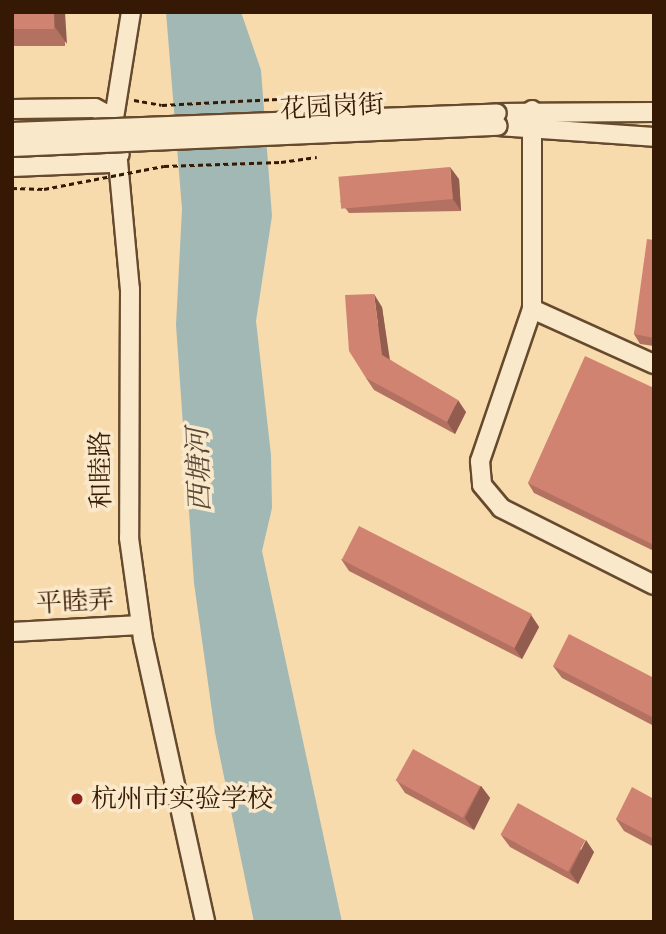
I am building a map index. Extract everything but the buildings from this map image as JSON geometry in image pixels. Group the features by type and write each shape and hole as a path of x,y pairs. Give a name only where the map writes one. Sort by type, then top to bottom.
{"street":[{"name":"和睦路","path":"131,12 121,98 114,118 120,154 130,289 129,538 141,625 205,922"},
{"path":"12,109 95,108 114,118"},
{"path":"532,110 532,309 480,461 482,485 501,508 654,585"},
{"name":"花园岗街","path":"12,147 497,119 532,110 654,112"},
{"name":"花园岗街","path":"12,132 497,119 534,128 654,137"},
{"path":"12,167 110,163 120,154"},
{"path":"532,309 654,364"},
{"name":"平睦弄","path":"12,632 141,625"}],"path":[{"path":"121,98 162,105 283,101 316,97"},
{"path":"12,188 44,189 164,166 281,162 317,157"}],"water":[{"name":"西塘河","path":"166,12 241,12 261,70 272,216 256,321 271,455 272,508 262,551 342,922 254,922 215,733 194,583 176,325 182,209"}],"place":[{"name":"杭州市实验学校","path":"77,799"}]}
